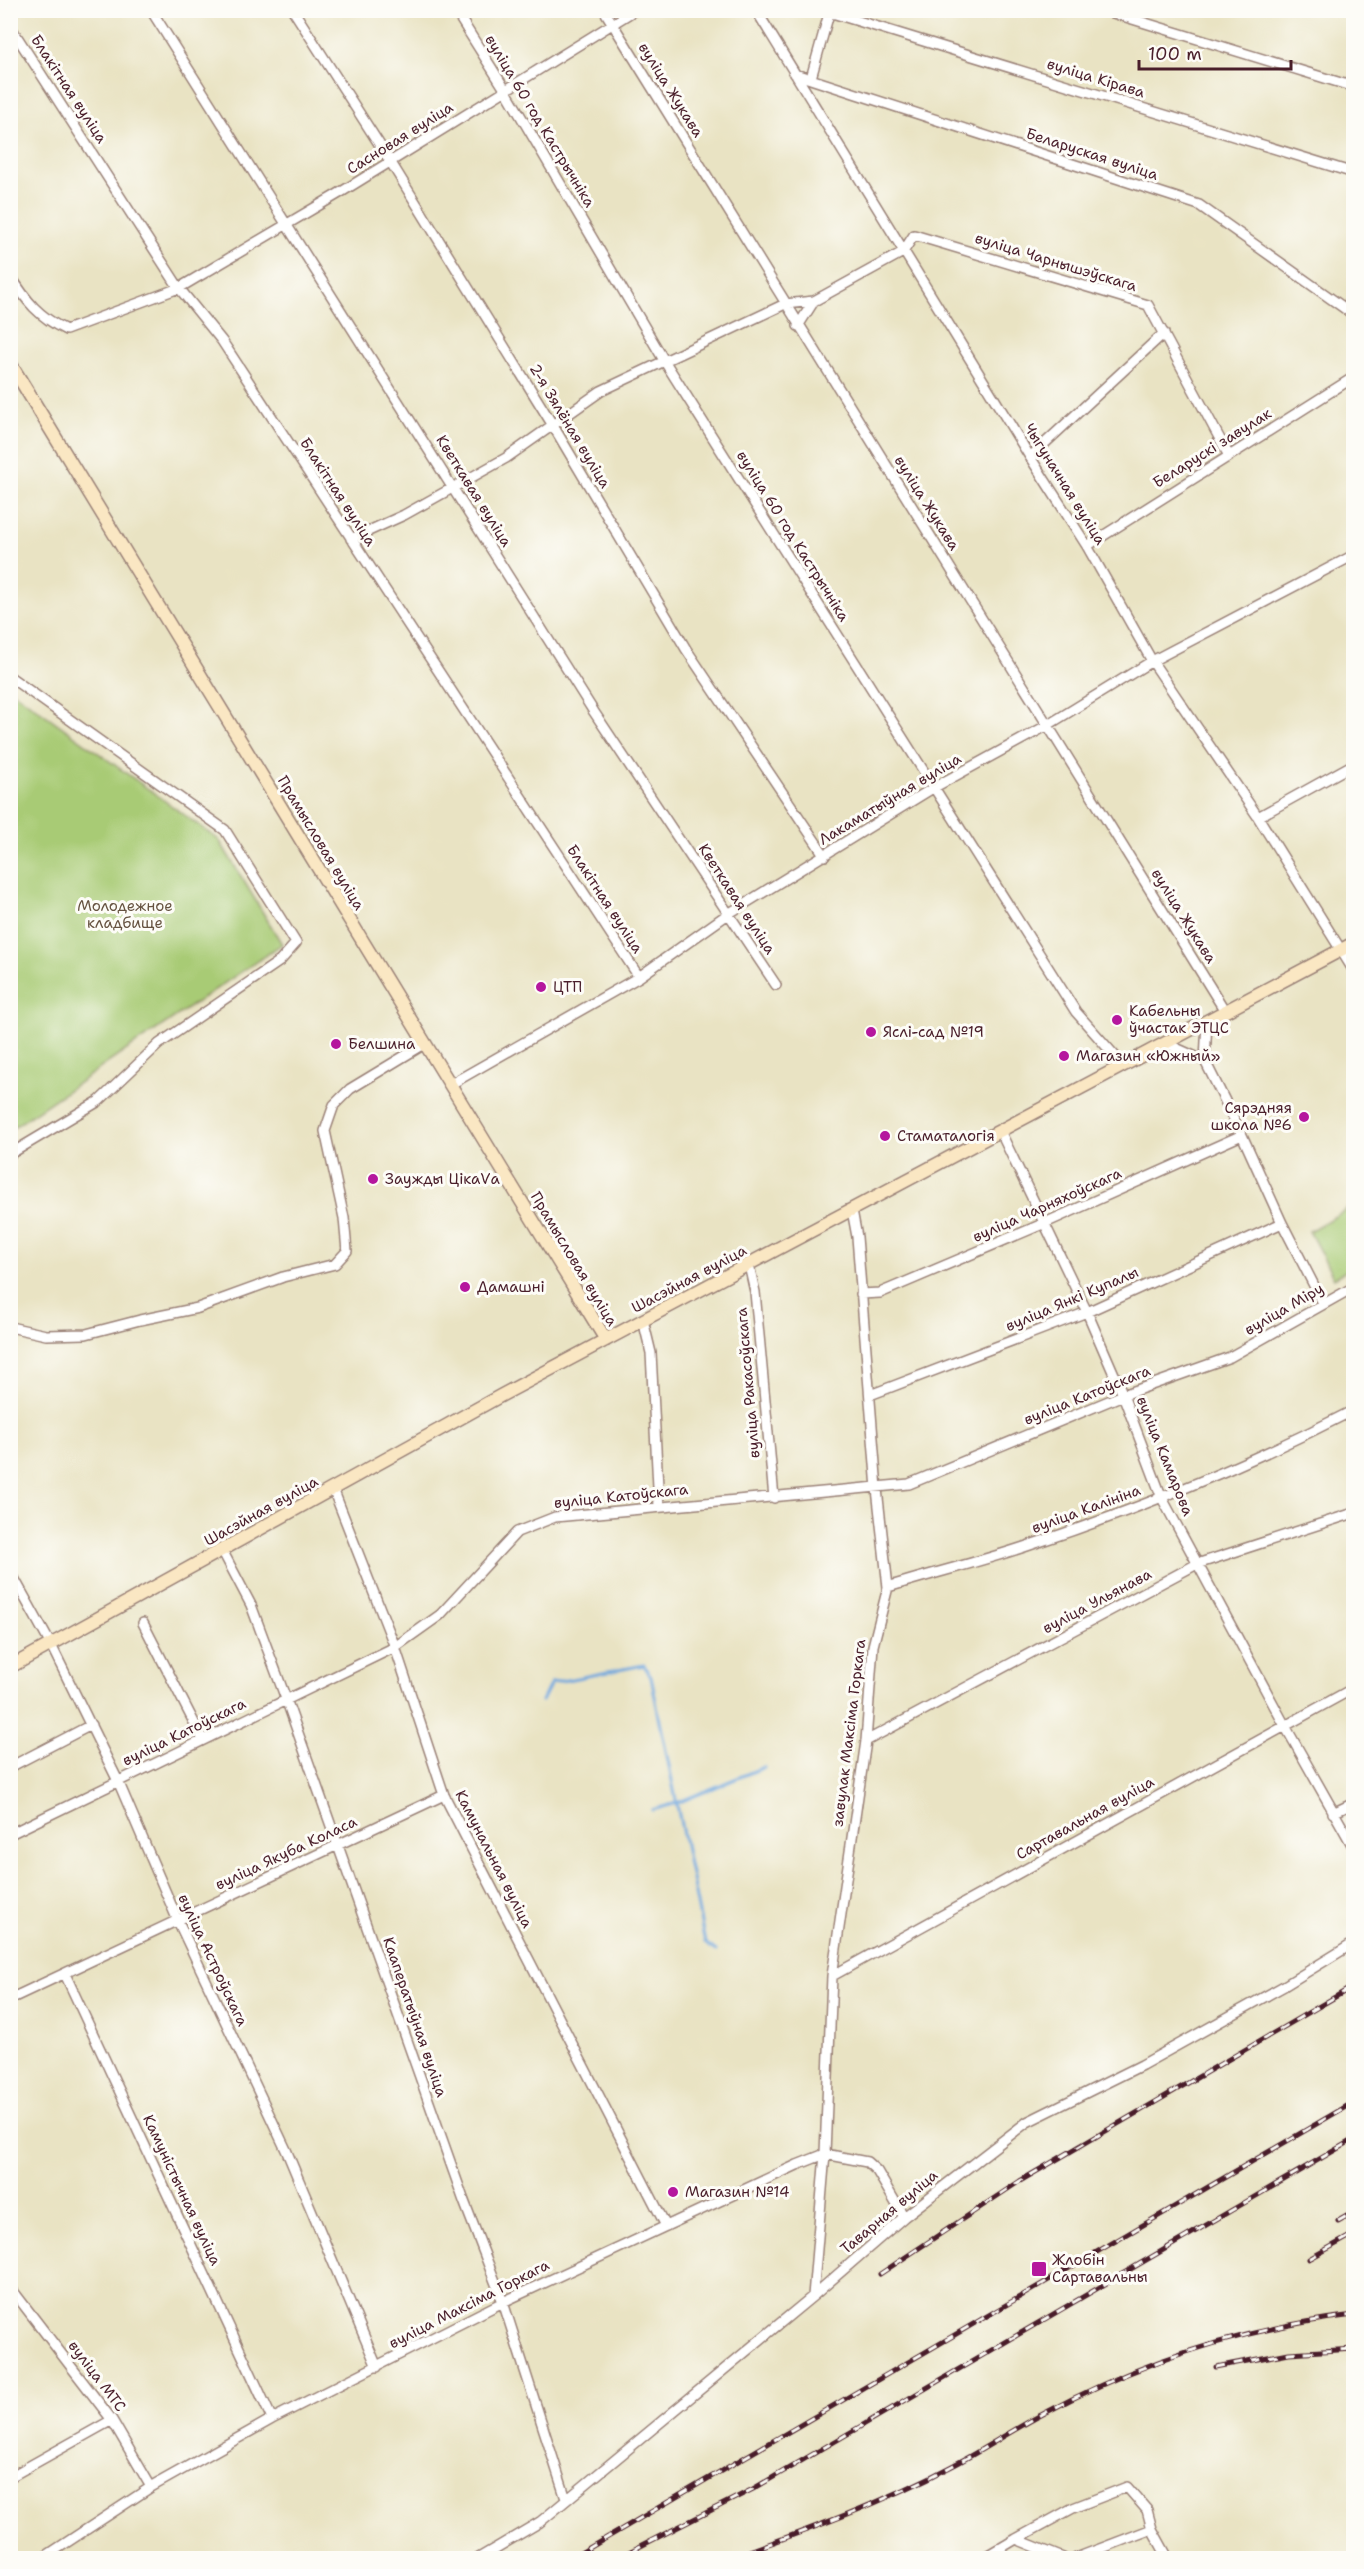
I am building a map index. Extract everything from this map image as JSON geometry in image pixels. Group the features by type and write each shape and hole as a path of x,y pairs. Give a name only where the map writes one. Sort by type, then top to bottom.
{"main road":[{"name":"Прамысловая вуліца","path":"10,363 606,1340"},
{"name":"Шасэйная вуліца","path":"10,1667 643,1320 1353,943"}],"street":[{"name":"Кветкавая вуліца","path":"151,10 455,488 594,712 776,985"},
{"name":"2-я Зялёная вуліца","path":"293,10 390,161 552,424 686,649 825,856"},
{"name":"вуліца 60 год Кастрычніка","path":"455,10 506,91 665,362 933,788 1076,1012 1123,1065"},
{"name":"вуліца Жукава","path":"604,10 1225,1011"},
{"name":"Сасновая вуліца","path":"10,275 22,294 46,320 66,330 179,288 287,225 635,10"},
{"name":"Чыгуначная вуліца","path":"756,10 903,252 1087,546 1152,661 1257,817 1353,971"},
{"path":"1103,10 1353,87"},
{"path":"811,78 829,11"},
{"name":"вуліца Кірава","path":"829,11 1353,173"},
{"name":"Блакітная вуліца","path":"10,26 179,288 222,341 639,977"},
{"name":"Беларуская вуліца","path":"795,74 1199,205 1353,315"},
{"name":"вуліца Чарнышэўскага","path":"903,252 914,235 1148,305 1229,456"},
{"path":"351,539 404,515 506,458 601,391 785,304 814,302 903,252"},
{"path":"798,326 814,302"},
{"path":"1030,457 1164,333"},
{"name":"Беларускі завулак","path":"1087,546 1353,376"},
{"name":"Лакаматыўная вуліца","path":"451,1084 639,977 728,914 933,788 1048,725 1152,661 1353,555"},
{"path":"10,677 225,830 296,943 280,961 159,1044 99,1101 10,1154"},
{"path":"1257,817 1353,764"},
{"path":"1207,1021 1205,1061 1323,1303"},
{"path":"10,1327 46,1335 86,1334 198,1308 283,1277 335,1264 347,1251 344,1218 325,1131 334,1105 350,1089 426,1043"},
{"path":"1166,1043 1205,1061"},
{"name":"вуліца Камарова","path":"1000,1131 1087,1312 1123,1395 1162,1498 1353,1848"},
{"name":"вуліца Чарняхоўскага","path":"861,1294 879,1293 1046,1223 1242,1135"},
{"name":"завулак Максіма Горкага","path":"813,2296 825,2154 832,1976 866,1741 873,1647 888,1587 877,1489 857,1237 852,1210"},
{"name":"вуліца Янкі Купалы","path":"870,1395 1087,1312 1282,1223"},
{"name":"вуліца Ракасоўскага","path":"749,1265 755,1292 774,1498"},
{"name":"вуліца Міру","path":"1230,1357 1353,1287"},
{"path":"643,1320 651,1353 660,1506"},
{"name":"вуліца Катоўскага","path":"10,1834 395,1647 440,1615 517,1532 555,1517 660,1506 877,1489 909,1484 1123,1395 1230,1357"},
{"name":"вуліца Калініна","path":"888,1587 1023,1547 1162,1498 1289,1444 1353,1410"},
{"name":"Камунальная вуліца","path":"333,1489 395,1647 444,1795 666,2226"},
{"name":"вуліца Ульянава","path":"866,1741 1197,1564 1353,1513"},
{"name":"Кааператыўная вуліца","path":"222,1550 251,1605 339,1845 464,2201 503,2302 566,2499"},
{"name":"вуліца Астроўскага","path":"10,1571 51,1645 118,1781 178,1921 287,2152 376,2367"},
{"path":"143,1623 203,1740"},
{"name":"Сартавальная вуліца","path":"832,1976 1284,1724 1353,1688"},
{"path":"10,1767 91,1725"},
{"name":"вуліца Якуба Коласа","path":"10,1999 444,1795"},
{"path":"1333,1813 1353,1803"},
{"name":"Таварная вуліца","path":"479,2559 540,2522 813,2296 904,2217 1027,2122 1142,2065 1284,1986 1353,1943"},
{"name":"Камуністычная вуліца","path":"65,1974 272,2419"},
{"path":"825,2154 867,2162 877,2171 904,2217"},
{"name":"вуліца Максіма Горкага","path":"43,2559 152,2487 272,2419 503,2302 825,2154"},
{"name":"вуліца МТС","path":"10,2287 112,2420 152,2487"},
{"path":"10,2477 112,2420"},
{"path":"984,2559 1073,2508 1127,2487 1147,2510 1152,2529 1168,2559"},
{"path":"1076,2559 1152,2529"},
{"path":"1016,2539 1063,2559"}],"green space":[{"name":"Молодежное кладбище","path":"11,690 219,840 282,944 11,1129"},
{"path":"1353,1206 1353,1267 1334,1278 1309,1231"}],"waterway":[{"path":"542,1701 551,1683 644,1665 651,1677 705,1943 716,1951"},
{"path":"652,1810 677,1803 764,1767"}],"railway":[{"path":"880,2274 1020,2181 1354,1986"},
{"path":"572,2558 1354,2102"},
{"path":"617,2558 753,2489 1354,2139"},
{"path":"1338,2221 1354,2212"},
{"path":"1309,2259 1354,2234"},
{"path":"730,2558 898,2493 964,2460 1031,2420 1079,2395 1155,2363 1233,2338 1354,2315"},
{"path":"1216,2367 1289,2353 1354,2349"}],"place":[{"name":"ЦТП","path":"541,987"},
{"name":"Кабельны ўчастак ЭТЦС","path":"1117,1020"},
{"name":"Яслі-сад №19","path":"871,1032"},
{"name":"Белшина","path":"336,1044"},
{"name":"Магазин «Южный»","path":"1064,1056"},
{"name":"Сярэдняя школа №6","path":"1304,1117"},
{"name":"Стаматалогія","path":"885,1136"},
{"name":"Заужды ЦікаVа","path":"373,1179"},
{"name":"Дамашні","path":"465,1287"},
{"name":"Магазин №14","path":"673,2192"},
{"name":"Жлобін Сартавальны","path":"1039,2269"}]}
